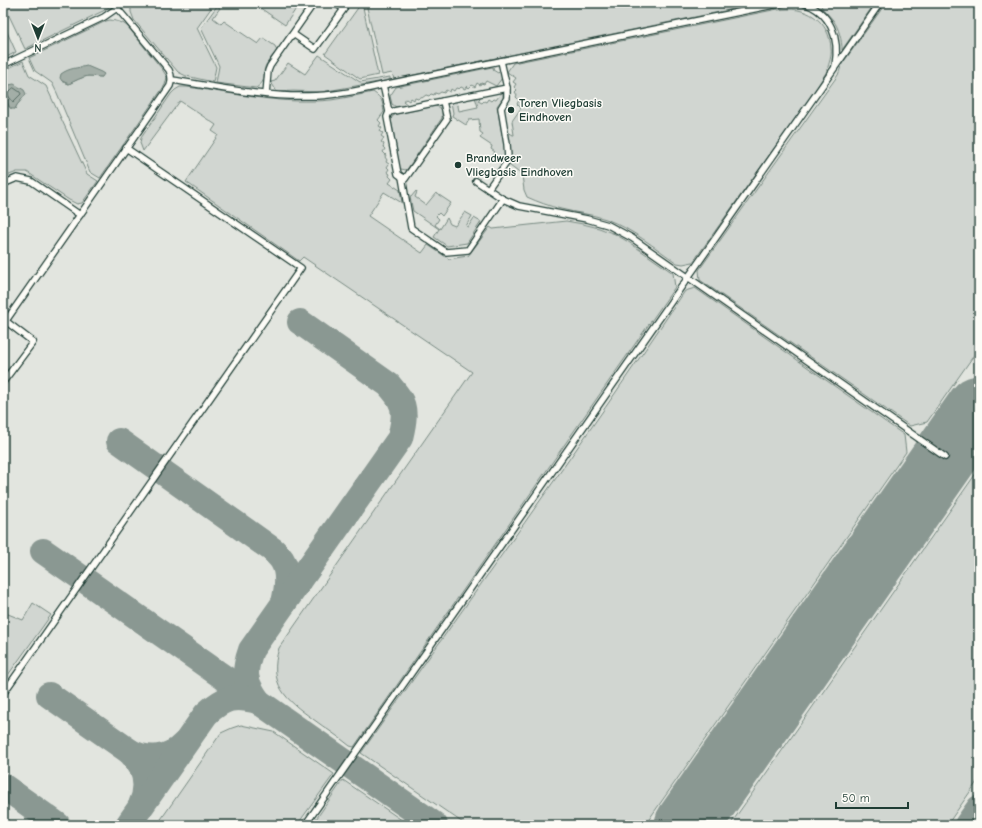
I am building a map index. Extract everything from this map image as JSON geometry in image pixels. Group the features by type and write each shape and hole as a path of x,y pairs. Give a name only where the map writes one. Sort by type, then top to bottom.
{"lane":[{"path":"3,65 104,17 118,8 122,3"},
{"path":"266,94 268,71 270,66 314,3"},
{"path":"293,34 315,49 344,9 335,3"},
{"path":"172,80 266,94 307,96 330,95 783,3"},
{"path":"803,3 809,5 817,11 830,24 836,39 837,57 835,68"},
{"path":"305,825 880,3"},
{"path":"3,382 33,342 4,322 170,86 172,80 169,70 118,8"},
{"path":"488,189 507,162 508,158 501,108 507,98 507,88 502,61"},
{"path":"383,85 389,112 388,117 398,174 402,177 411,228 446,252 468,250 503,200"},
{"path":"389,112 507,88"},
{"path":"402,177 405,179 447,118 443,101"},
{"path":"3,694 301,268 126,148"},
{"path":"3,184 17,178 31,181 80,215"},
{"path":"476,181 503,200 519,206 587,219 608,226 632,238 945,457"}],"shaded area":[{"path":"3,3 979,3 979,825 3,825"},
{"path":"3,3 115,3 103,11 25,49"},
{"path":"131,3 214,4 197,28 216,67 213,82 186,76 178,72 134,20 131,12"},
{"path":"253,3 300,3 285,25"},
{"path":"357,3 362,3 378,75 360,79 325,54 360,5"},
{"path":"366,3 763,3 394,79 392,73 382,75"},
{"path":"821,3 875,3 842,50 841,39 837,27 822,8"},
{"path":"886,3 979,3 979,28 976,32 979,34 979,348 927,422 910,426 700,280 699,270 838,75 842,64"},
{"path":"217,6 220,8 213,18 221,24 224,21 258,44 263,38 275,46 277,51 266,65 264,79 256,88 216,83 219,66 201,28"},
{"path":"778,9 806,12 821,23 830,39 831,57 827,71 813,94 693,262 683,264 677,263 634,233 606,219 557,208 527,197 524,190 522,175 509,164 511,155 508,132 514,135 512,121 521,108 517,104 519,100 516,97 517,95 515,92 517,90 514,87 516,84 513,82 516,78 507,72 513,63"},
{"path":"106,21 117,21 128,27 167,77 165,85 100,178 90,172 52,83 35,71 29,58","holes":["84,67 87,67 102,77 83,77 69,84 62,81"]},
{"path":"3,23 16,52 3,59"},
{"path":"319,55 360,82 390,77 390,80 321,92 277,92 271,82 275,81 288,63 305,74"},
{"path":"23,61 29,75 46,86 87,174 98,181 82,203 77,204 69,200 27,172 17,172 4,177 3,176 3,95 9,107 15,109 22,99 9,85 3,91 3,71"},
{"path":"492,67 494,68 493,70 498,73 500,71 501,72 502,78 496,86 486,81 484,84 481,83 480,85 477,83 475,87 472,85 469,88 467,86 465,89 461,87 459,89 456,88 454,91 451,89 450,92 446,90 444,93 435,93 434,95 426,95 418,99 415,98 414,100 411,98 409,101 406,99 403,101 408,105 396,107 392,104 390,96 396,87"},
{"path":"180,87 259,98 295,101 331,100 373,92 382,100 383,105 384,112 378,120 381,123 379,126 382,128 380,131 383,133 381,136 384,138 381,142 384,144 383,147 385,149 383,152 386,155 386,162 389,164 387,167 389,169 387,172 390,174 389,176 392,179 389,183 400,190 402,203 384,192 368,216 422,253 428,245 449,259 468,256 490,227 493,229 566,221 599,228 615,234 673,273 675,287 354,747 350,746 294,705 281,690 276,671 276,661 279,648 472,372 303,257 299,261 186,182 218,135 212,131 216,125 180,101 143,151 140,143 141,138 171,94"},
{"path":"502,92 503,98 497,106 505,151 505,160 502,161 493,155 495,152 491,149 492,146 480,138 483,134 480,132 479,119 469,120 466,125 452,116 453,113 451,102 457,101 459,111 478,107 475,97 481,96 478,101 482,103 484,101 486,102 488,99 491,101 493,99 496,100"},
{"path":"435,106 442,109 442,118 408,168 406,170 401,169 391,120 392,117 396,114"},
{"path":"416,191 415,197 426,205 436,193 451,203 442,216 439,213 436,216 439,219 435,225 440,229 447,218 450,224 455,226 465,212 472,216 466,226 468,227 474,218 481,222 467,243 447,246 434,237 439,229 413,211 410,197"},
{"path":"695,288 904,435 906,452 645,825 466,825 361,753 565,465 685,291"},
{"path":"979,469 979,779 947,825 730,825"},
{"path":"33,603 51,615 3,682 3,612 23,620"},
{"path":"241,725 274,732 334,774 297,825 157,825 221,733"},
{"path":"343,780 409,825 312,825"}],"water":[{"path":"87,66 104,74 102,77 90,76 78,79 69,84 62,81 60,78 61,74 67,70"},
{"path":"14,84 24,90 26,94 15,109 11,109 3,96 3,91 9,85"}],"taxiway":[{"path":"258,701 250,688 246,677 247,665 251,650 400,438 403,423 403,407 398,396 389,385 300,322"},
{"path":"119,441 273,550 285,565 287,587 284,603"},
{"path":"43,551 435,825"},
{"path":"49,695 129,751"},
{"path":"128,825 206,714 212,708 224,701 236,698 258,701"},
{"path":"141,805 145,790 144,776 139,763 129,751 143,756 158,757 172,753 184,744"},
{"path":"3,786 58,825"},
{"path":"967,825 979,808"}],"runway":[{"path":"687,825 979,408"}],"place":[{"name":"Toren Vliegbasis Eindhoven","path":"511,110"},
{"name":"Brandweer Vliegbasis Eindhoven","path":"458,165"}]}
